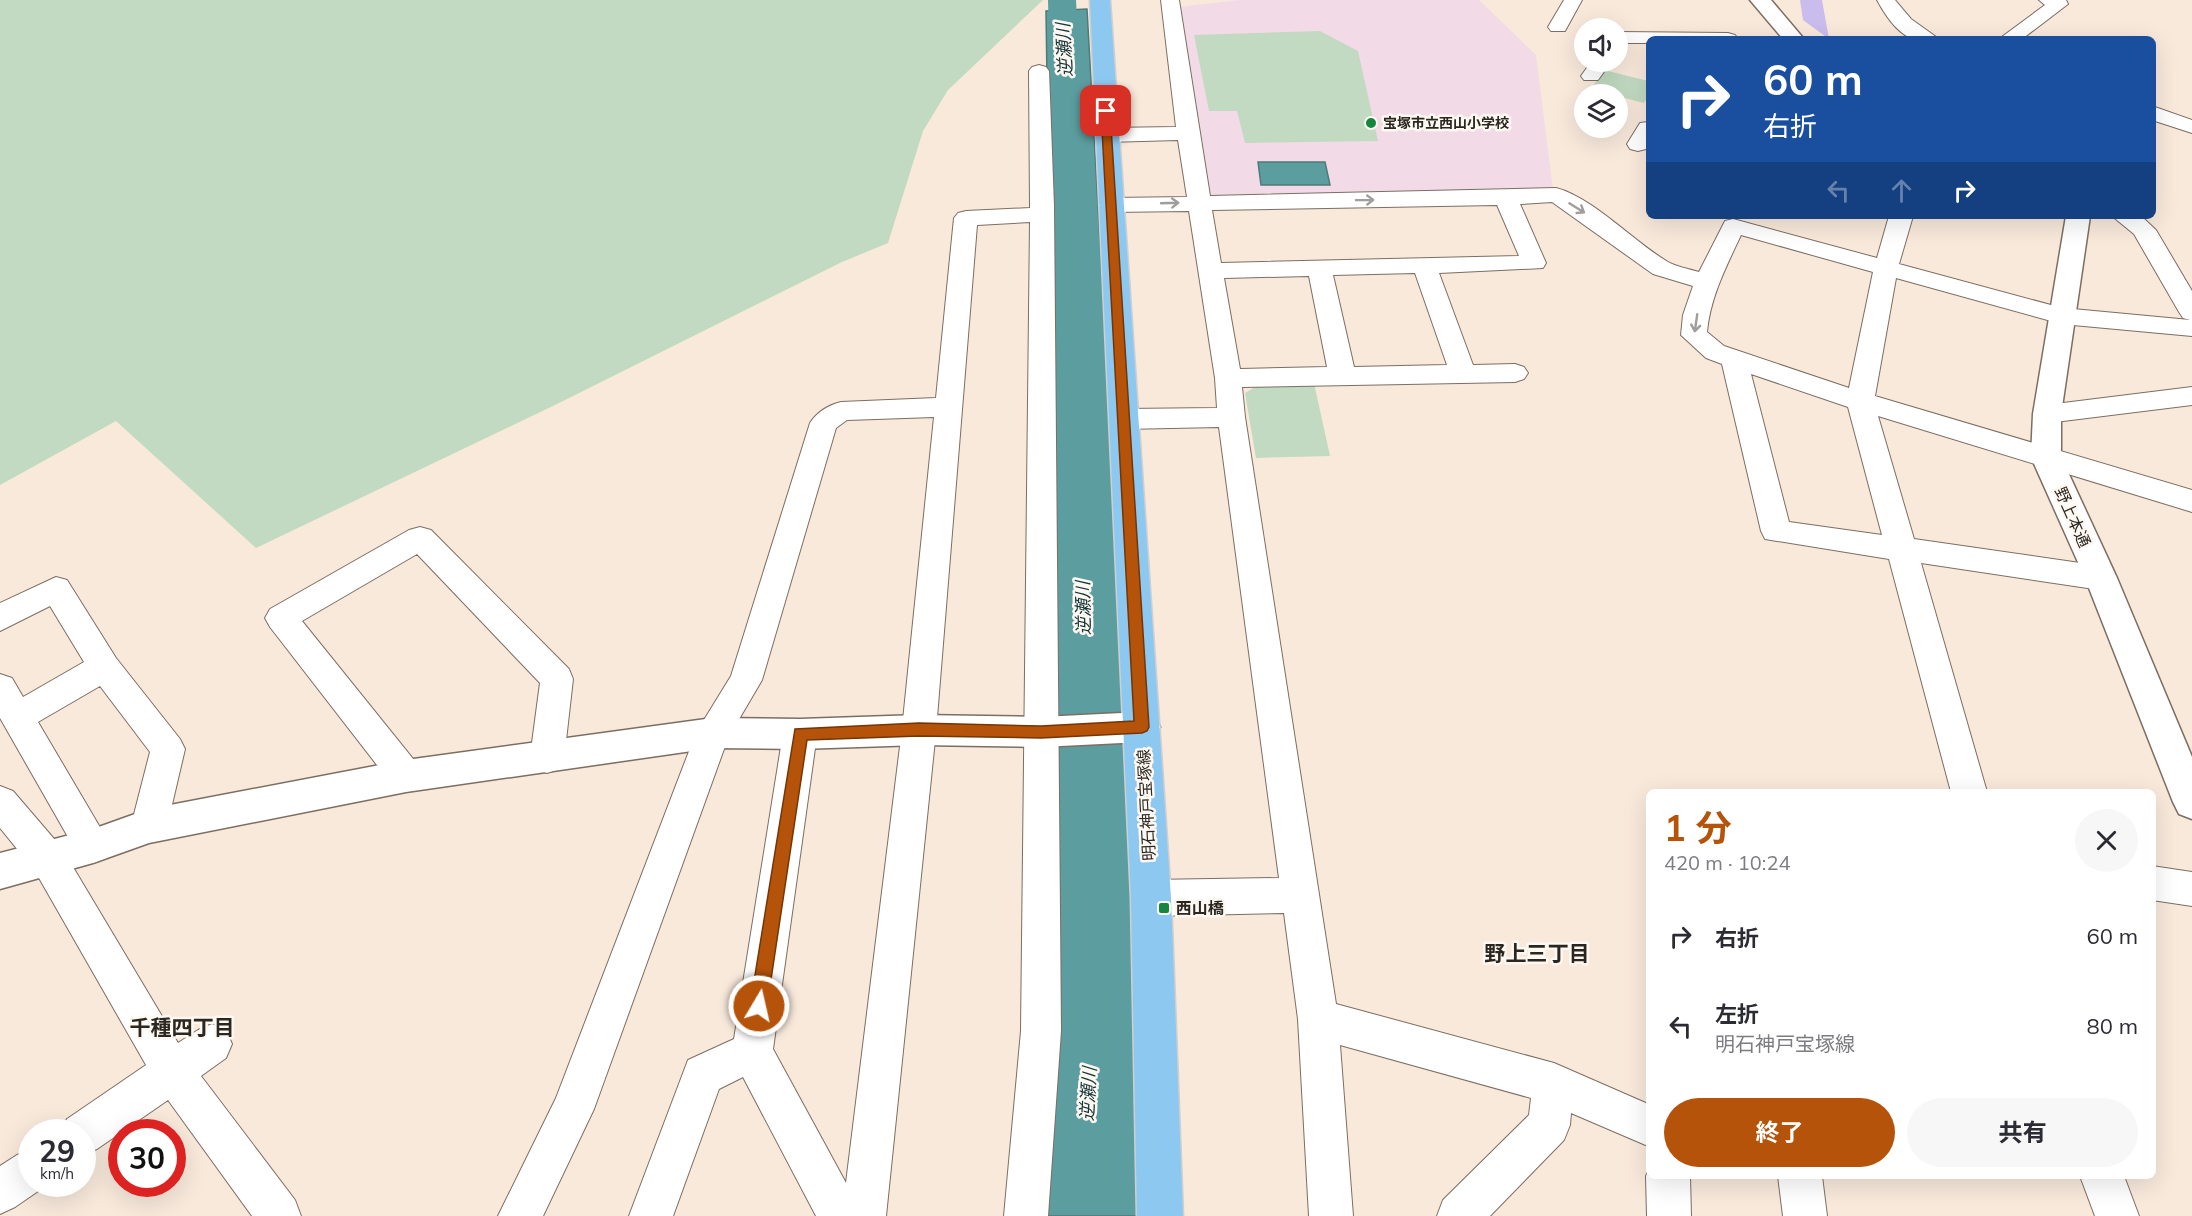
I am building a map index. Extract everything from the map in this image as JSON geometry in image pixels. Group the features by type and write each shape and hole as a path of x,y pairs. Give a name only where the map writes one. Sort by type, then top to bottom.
{"main road":[{"name":"明石神戸宝塚線","path":"1100,0 1151,898 1160,1216"}],"street":[{"path":"1170,0 1188,133 1228,378 1231,417 1318,1019 1331,1216"},
{"path":"1558,27 1573,0"},
{"path":"1760,0 1791,36"},
{"path":"1886,0 1891,10 1903,22 1924,36"},
{"path":"2013,36 2059,4 2048,0"},
{"path":"1628,37 1646,38"},
{"path":"1026,1216 1041,1031 1042,215 1039,71"},
{"path":"2156,114 2192,127"},
{"path":"1107,135 1188,133"},
{"path":"1111,205 1506,198 1556,195 1588,214 1628,246 1662,268 1707,282"},
{"path":"1212,272 1425,268 1533,263 1506,198"},
{"path":"864,1216 919,730 966,218 1042,215"},
{"path":"1900,219 1886,268 1860,400 1968,789"},
{"name":"野上本通","path":"2078,219 2047,414 2046,457 2101,578 2192,802"},
{"path":"2128,219 2144,230 2192,312"},
{"path":"2192,328 2062,316 1733,226 1707,282 1696,315 1694,335 1715,352 1734,359 1860,400 2192,501"},
{"path":"1425,268 1463,373"},
{"path":"1320,270 1342,375"},
{"path":"1734,359 1776,531 2101,578"},
{"path":"1228,378 1515,373"},
{"path":"2047,414 2192,396"},
{"path":"520,1216 573,1108 713,733 746,680 824,423 841,411 948,407"},
{"path":"1124,419 1231,417"},
{"path":"406,776 281,618 420,538 557,678 547,758"},
{"path":"0,618 56,589 104,667 168,749 149,826"},
{"path":"17,718 104,667"},
{"path":"0,688 93,846"},
{"path":"0,872 93,846 149,826 406,776 713,733 800,734 919,730 1041,732 1142,727"},
{"path":"800,734 752,1052 840,1216"},
{"path":"0,802 48,859 172,1071 279,1216"},
{"path":"2156,884 2192,889"},
{"path":"1151,898 1300,895"},
{"path":"1318,1019 1554,1084 1646,1124"},
{"path":"96,1124 212,1044"},
{"path":"651,1216 703,1075 752,1052"},
{"path":"1459,1216 1549,1125 1554,1084"},
{"path":"1668,1179 1669,1216"},
{"path":"1800,1179 1805,1216"},
{"path":"2103,1179 2117,1216"},
{"path":"0,1192 18,1180"}],"shaded area":[{"name":"宝塚市立西山小学校","path":"1239,0 1479,0 1536,55 1553,190 1208,197 1179,7"}],"green space":[{"path":"0,0 1043,0 948,90 923,131 888,243 842,262 557,404 256,548 116,421 0,485"},
{"path":"1320,31 1358,51 1378,141 1245,143 1237,111 1209,111 1194,35"},
{"path":"1603,72 1612,72 1646,80 1644,103 1628,99 1628,84 1594,84"},
{"path":"1314,383 1330,456 1256,458 1245,393 1257,386"}],"water":[{"path":"1087,9 1128,746 1138,1216 1041,1216 1051,356 1046,11"},
{"path":"1258,162 1325,162 1330,185 1261,185"}],"building":[{"path":"1800,0 1822,0 1828,36 1825,36 1803,20"}],"waterway":[{"name":"逆瀬川","path":"1062,0 1065,74"}],"place":[{"name":"宝塚市立西山小学校","path":"1371,123"},
{"name":"西山橋","path":"1164,908"}],"district":[{"name":"野上三丁目","path":"1537,953"},
{"name":"千種四丁目","path":"182,1027"}],"route":[{"path":"759,1006 800,734 919,730 1041,732 1142,727 1106,111"}]}
